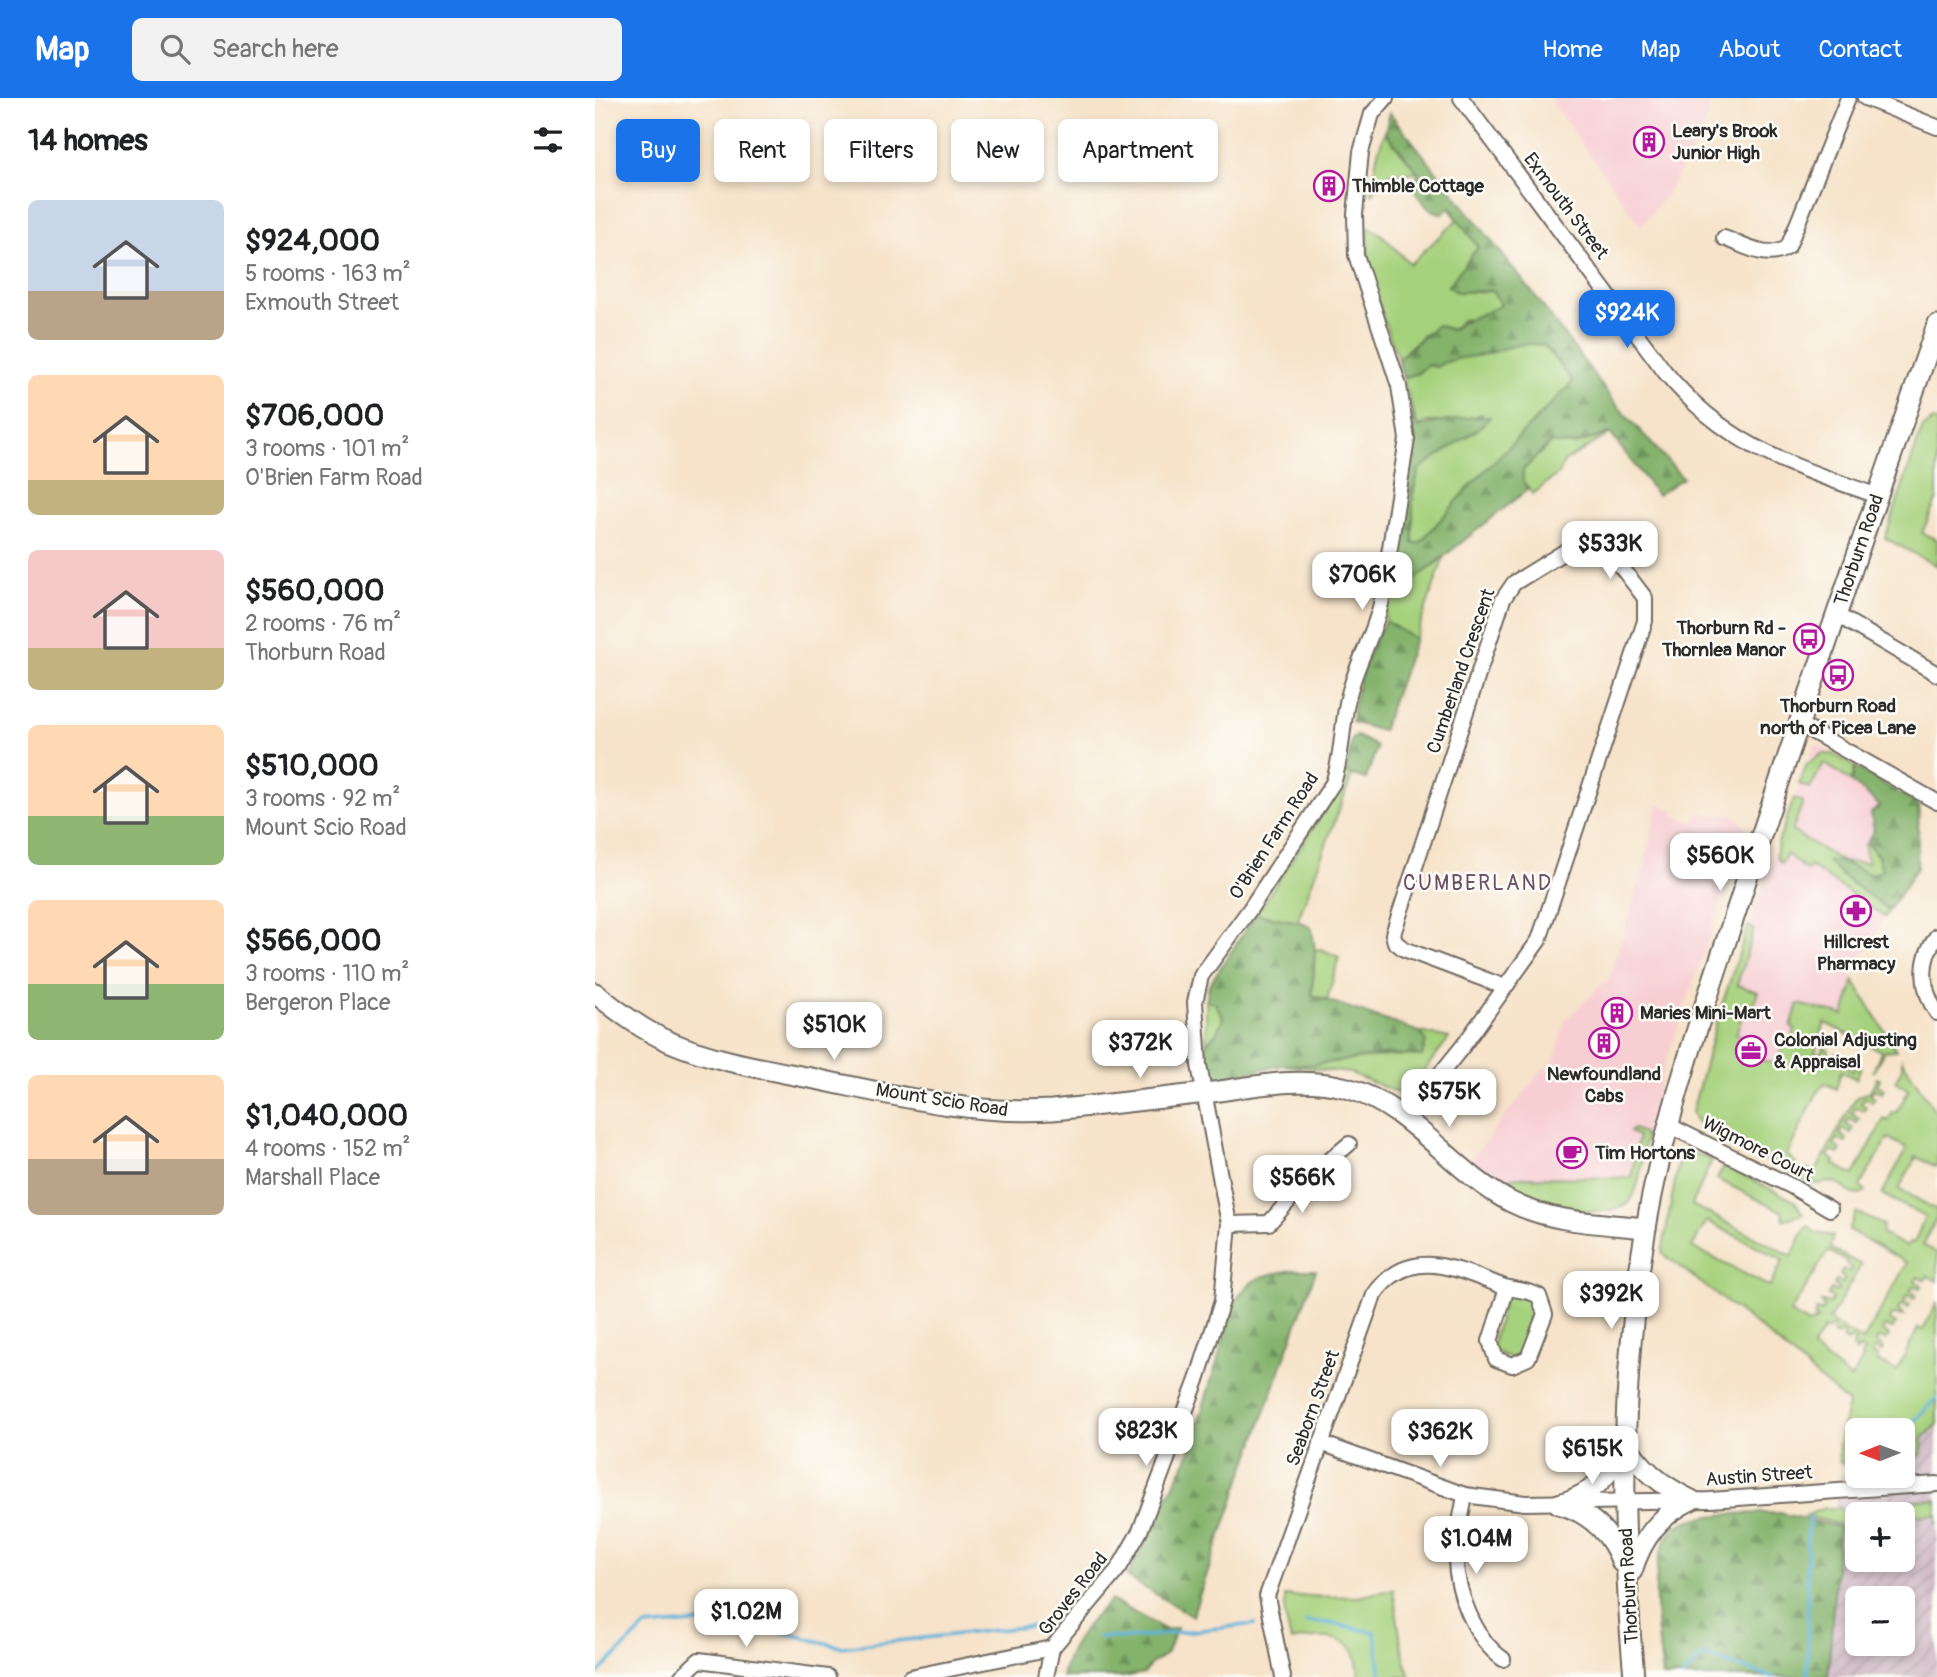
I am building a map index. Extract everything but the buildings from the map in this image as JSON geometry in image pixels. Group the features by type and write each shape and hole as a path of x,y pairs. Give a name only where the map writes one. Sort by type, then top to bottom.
{"main road":[{"name":"Thorburn Road","path":"1634,1677 1624,1439 1630,1342 1646,1228 1668,1125 1700,1012 1937,325"},
{"name":"Mount Scio Road","path":"595,993 633,1023 687,1049 795,1075 966,1108 1020,1112 1277,1083 1327,1084 1372,1097 1404,1119 1488,1188 1512,1203 1562,1218 1646,1228"},
{"path":"1624,1439 1632,1457 1648,1472 1691,1500"},
{"path":"1559,1504 1580,1498 1599,1483 1615,1464 1624,1439"},
{"path":"1629,1581 1638,1551 1654,1527 1672,1509 1691,1500"},
{"path":"1559,1504 1583,1511 1602,1528 1616,1547 1629,1581"}],"street":[{"name":"Exmouth Street","path":"1461,98 1665,372 1705,413 1744,443 1804,470 1878,496"},
{"path":"1724,238 1768,254 1788,247 1848,98"},
{"path":"1865,98 1937,127"},
{"name":"O'Brien Farm Road","path":"1205,1093 1199,1065 1197,989 1201,976 1250,909 1333,783 1340,762 1350,688 1377,622 1383,599 1407,439 1399,386 1356,256 1355,214 1361,152 1372,114 1384,100"},
{"name":"Cumberland Crescent","path":"1404,1119 1506,987 1532,953 1543,929 1647,612 1645,598 1603,543 1590,536 1514,583 1503,599 1392,934 1395,942 1404,949 1506,987"},
{"path":"1837,615 1937,674"},
{"path":"1799,724 1834,741 1937,802"},
{"path":"1937,936 1926,956 1924,970 1929,1000 1937,1013"},
{"name":"Groves Road","path":"1046,1677 1052,1648 1119,1568 1144,1520 1214,1331 1226,1278 1229,1224 1205,1093"},
{"name":"Wigmore Court","path":"1668,1125 1830,1209"},
{"path":"1229,1224 1269,1223 1311,1176 1349,1144"},
{"name":"Seaborn Street","path":"1283,1677 1267,1596 1374,1295 1393,1275 1420,1264 1436,1264 1539,1296 1545,1314 1528,1358 1512,1365 1496,1359 1490,1342 1507,1288"},
{"name":"Austin Street","path":"1321,1443 1465,1496 1559,1504 1691,1500 1937,1485"},
{"path":"1465,1496 1456,1568 1476,1631 1484,1643 1503,1659"},
{"path":"910,1677 1052,1648"},
{"path":"681,1677 699,1660 828,1677"}],"shaded area":[{"path":"1549,98 1712,98 1704,129 1668,192 1641,226"},
{"path":"1815,744 1919,805 1917,868 1850,974 1881,1025 1817,1008 1797,1069 1707,1054 1748,926"},
{"path":"1658,804 1675,811 1674,816 1694,823 1697,814 1733,815 1746,826 1744,837 1665,1064 1630,1201 1613,1212 1549,1206 1505,1187 1505,1183 1471,1159 1544,1068 1551,1071 1566,1019 1609,978 1644,867"},
{"path":"1937,1424 1937,1677 1827,1677 1832,1521 1841,1475 1845,1474 1845,1488 1915,1488 1915,1449"}],"green space":[{"path":"1390,113 1536,297 1614,402 1683,478 1657,495 1610,433 1574,445 1550,443 1523,470 1523,481 1528,489 1417,578 1400,586 1388,583 1413,434 1411,408 1418,428 1454,420 1490,417 1478,429 1419,469 1413,495 1413,543 1420,543 1474,482 1573,382 1544,345 1530,344 1456,359 1436,367 1427,365 1418,373 1403,378 1398,359 1437,325 1452,330 1462,322 1501,305 1492,291 1457,292 1448,286 1478,247 1449,208 1442,214 1428,208 1415,191 1418,172 1385,132"},
{"path":"1385,132 1418,172 1390,174 1390,180 1378,181 1374,193 1371,193 1377,155"},
{"path":"1458,219 1478,247 1448,286 1457,292 1492,291 1501,305 1478,318 1462,320 1452,330 1423,335 1398,359 1372,278 1369,227 1382,235 1410,264"},
{"path":"1510,344 1544,345 1573,382 1474,482 1420,543 1413,543 1413,494 1419,469 1478,429 1482,414 1461,421 1426,422 1418,428 1403,378 1418,373 1427,365 1436,367 1449,359 1489,353"},
{"path":"1933,420 1937,421 1937,499 1922,533 1937,540 1937,566 1885,538 1922,429"},
{"path":"1611,433 1564,462 1559,473 1533,494 1523,481 1523,470 1550,443 1574,445"},
{"path":"1444,557 1415,639 1385,621 1388,583 1417,578"},
{"path":"1385,621 1415,639 1382,731 1352,722 1363,670"},
{"path":"1357,736 1377,747 1366,779 1346,773 1352,739"},
{"path":"1822,754 1833,754 1855,767 1852,782 1824,763 1810,788 1799,784 1807,764"},
{"path":"1855,767 1919,805 1917,868 1889,910 1842,876 1828,862 1839,861 1874,875 1882,870 1878,856 1867,843 1874,830 1871,813 1880,806 1852,782"},
{"path":"1346,773 1352,775 1297,922 1256,914 1327,807"},
{"path":"1794,798 1803,802 1792,831 1843,862 1842,876 1889,910 1885,917 1810,866 1807,871 1787,854 1781,863 1776,857 1778,843"},
{"path":"1867,843 1878,856 1883,870 1862,872 1843,862 1868,863 1864,845"},
{"path":"1256,914 1304,923 1312,929 1315,950 1312,995 1420,1032 1426,1041 1422,1056 1390,1054 1312,1065 1284,1065 1221,1077 1210,1074 1205,1061 1206,1044 1217,1032 1223,1017 1215,1003 1206,1001 1209,985"},
{"path":"1748,926 1754,929 1737,985 1758,992 1751,1012 1744,1011 1736,1034 1743,1036 1738,1052 1777,1065 1785,1040 1791,1042 1795,1029 1791,1027 1798,1004 1844,1015 1854,981 1896,1050 1884,1051 1873,1072 1881,1051 1825,1023 1815,1052 1821,1054 1824,1047 1829,1050 1826,1057 1832,1060 1835,1053 1840,1055 1837,1063 1842,1066 1846,1059 1851,1062 1848,1068 1853,1071 1856,1064 1861,1067 1856,1079 1841,1071 1836,1089 1825,1083 1817,1093 1787,1155 1796,1163 1791,1173 1696,1121 1692,1112 1716,1023"},
{"path":"1321,949 1339,957 1327,1000 1312,995 1315,950"},
{"path":"1206,1001 1215,1002 1223,1017 1217,1032 1206,1044"},
{"path":"1420,1032 1449,1038 1405,1096 1350,1073 1284,1065 1387,1056 1422,1056 1426,1041"},
{"path":"1902,1060 1937,1114 1937,1167 1916,1157 1899,1189 1937,1210 1937,1218 1923,1245 1937,1253 1937,1281 1928,1276 1925,1280 1918,1277 1915,1281 1922,1285 1921,1288 1913,1286 1910,1290 1916,1295 1914,1299 1907,1295 1904,1301 1910,1305 1908,1308 1901,1305 1898,1310 1904,1316 1892,1315 1890,1320 1896,1324 1892,1329 1885,1326 1882,1331 1889,1336 1886,1341 1879,1337 1876,1341 1883,1349 1881,1352 1875,1348 1872,1353 1878,1357 1877,1361 1897,1371 1918,1328 1923,1330 1937,1303 1937,1424 1923,1438 1921,1455 1915,1458 1915,1418 1845,1418 1845,1464 1839,1461 1839,1444 1848,1403 1760,1328 1662,1253 1678,1164 1688,1155 1698,1154 1712,1160 1692,1205 1792,1256 1805,1228 1809,1226 1815,1233 1833,1236 1830,1248 1861,1265 1829,1320 1863,1341 1907,1263 1849,1230 1856,1212 1883,1225 1882,1234 1907,1247 1910,1242 1914,1243 1925,1217 1882,1194 1907,1148 1888,1138 1860,1186 1866,1191 1861,1194 1853,1194 1834,1182 1813,1184 1802,1179 1807,1169 1815,1173 1855,1099 1870,1091 1877,1078 1880,1079 1877,1085 1884,1089 1882,1093 1874,1089 1870,1095 1875,1098 1872,1102 1865,1098 1861,1103 1866,1107 1864,1111 1856,1107 1852,1114 1859,1119 1857,1123 1849,1119 1846,1124 1853,1129 1851,1133 1843,1129 1840,1134 1847,1139 1845,1143 1838,1139 1834,1145 1841,1150 1838,1154 1832,1150 1828,1156 1835,1161 1833,1164 1854,1175 1884,1119 1888,1121 1893,1112 1896,1113 1909,1090 1895,1081 1902,1069","holes":["1707,1221 1783,1260 1770,1287 1692,1247","1828,1251 1847,1261 1846,1264 1852,1268 1849,1272 1843,1269 1840,1275 1845,1279 1843,1283 1837,1280 1834,1285 1840,1289 1837,1292 1831,1289 1828,1295 1833,1298 1830,1303 1821,1302 1824,1308 1822,1312 1817,1310 1814,1316 1818,1319 1809,1324 1790,1313","1831,1326 1834,1328 1832,1333 1837,1336 1840,1332 1845,1334 1842,1339 1847,1342 1851,1338 1855,1341 1852,1347 1857,1350 1855,1353 1860,1349 1864,1351 1861,1357 1863,1359 1851,1379 1812,1348 1824,1329 1828,1330"]},
{"path":"1633,1129 1643,1133 1645,1139 1640,1172 1633,1196 1619,1208 1604,1211 1566,1210 1529,1201 1505,1187 1512,1177 1631,1178 1638,1137 1630,1132"},
{"path":"1724,1166 1795,1201 1803,1214 1783,1220 1783,1212 1717,1179"},
{"path":"1316,1270 1192,1616 1127,1577 1188,1457 1235,1302 1253,1281 1274,1273"},
{"path":"1507,1288 1544,1305 1521,1363 1491,1350"},
{"path":"1937,1500 1937,1525 1936,1514 1915,1516 1915,1502 1879,1502"},
{"path":"1825,1508 1839,1508 1845,1514 1845,1525 1842,1525 1805,1516"},
{"path":"1779,1513 1839,1527 1828,1677 1663,1677 1656,1618 1657,1571 1662,1550 1670,1534 1683,1523 1693,1519 1730,1514"},
{"path":"1393,1589 1402,1649 1410,1677 1360,1677 1354,1652 1347,1644 1323,1638 1291,1641 1285,1616 1285,1596 1358,1597"},
{"path":"1111,1600 1166,1630 1177,1628 1166,1654 1151,1664 1144,1673 1122,1677 1062,1677 1069,1655 1080,1635"}],"waterway":[{"path":"1915,1420 1937,1398"},
{"path":"1808,1677 1807,1536 1810,1517"},
{"path":"595,1676 645,1627 718,1621 770,1629 841,1647 1033,1626"},
{"path":"1306,1622 1328,1623 1375,1632 1381,1677"},
{"path":"1099,1637 1129,1638 1255,1624"},
{"path":"1683,1677 1703,1656 1773,1677"}],"place":[{"name":"Leary's Brook Junior High","path":"1649,142"},
{"name":"Thimble Cottage","path":"1329,186"},
{"name":"Thorburn Rd - Thornlea Manor","path":"1809,639"},
{"name":"Thorburn Road north of Picea Lane","path":"1838,675"},
{"name":"Hillcrest Pharmacy","path":"1856,911"},
{"name":"Maries Mini-Mart","path":"1617,1013"},
{"name":"Newfoundland Cabs","path":"1604,1043"},
{"name":"Colonial Adjusting & Appraisal","path":"1751,1051"},
{"name":"Tim Hortons","path":"1572,1153"}],"district":[{"name":"CUMBERLAND","path":"1478,883"}]}
